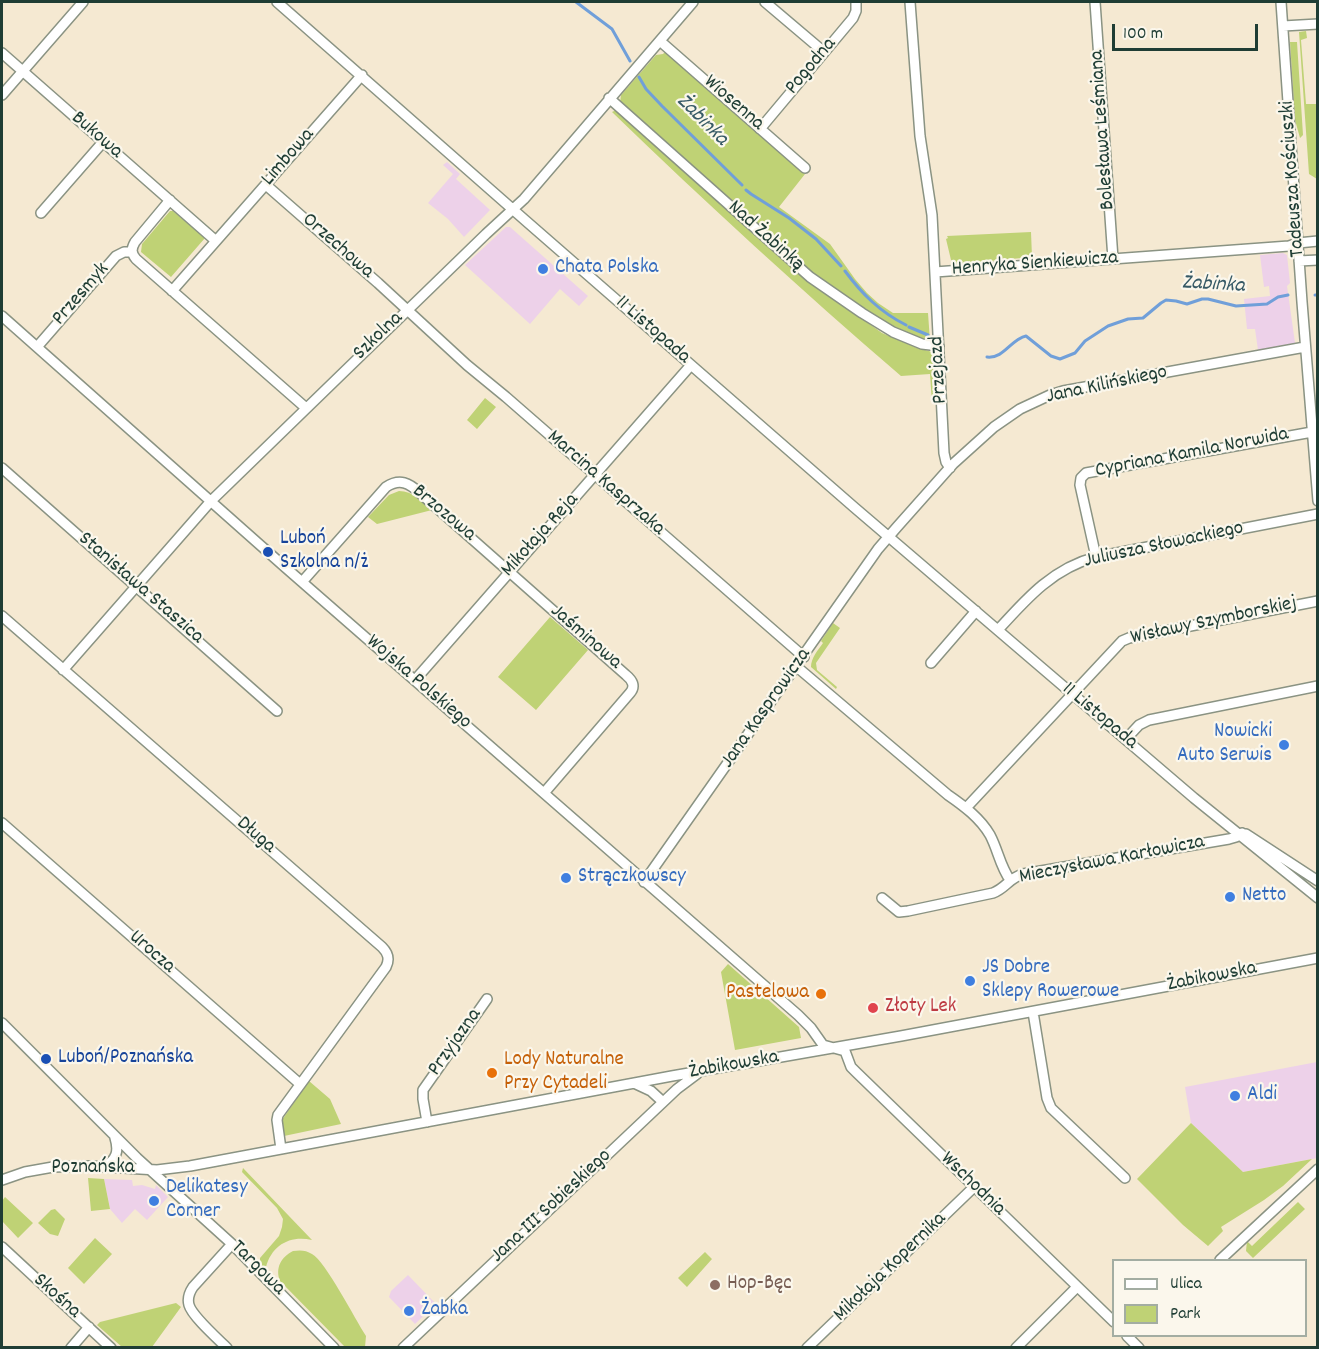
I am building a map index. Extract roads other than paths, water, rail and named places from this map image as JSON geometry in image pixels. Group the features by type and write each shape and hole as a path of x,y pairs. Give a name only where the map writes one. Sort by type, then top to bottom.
{"street":[{"path":"2,95 83,2"},
{"name":"11 Listopada","path":"277,2 1071,694 1317,898"},
{"name":"Szkolna","path":"63,670 211,501 406,310 524,199 693,2"},
{"path":"765,2 824,52"},
{"name":"Pogodna","path":"760,129 853,18 856,2"},
{"name":"Henryka Sienkiewicza","path":"910,2 920,136 932,215 935,272 1289,246 1317,241"},
{"name":"Bolesława Leśmiana","path":"1095,2 1113,259"},
{"name":"Tadeusza Kościuszki","path":"1281,2 1317,501"},
{"path":"1283,26 1317,24"},
{"name":"Wiosenna","path":"660,41 806,168"},
{"name":"Bukowa","path":"2,53 216,240"},
{"name":"Limbowa","path":"216,240 362,75"},
{"name":"Nad Żabinką","path":"609,98 810,277 893,332 922,344 939,346"},
{"path":"41,213 103,142"},
{"name":"Orzechowa","path":"266,185 406,310"},
{"path":"170,200 135,242 132,252 136,259 306,408"},
{"path":"172,291 216,240"},
{"name":"Przesmyk","path":"37,347 116,256 124,252 132,252"},
{"path":"1299,261 1317,260"},
{"name":"Przejazd","path":"935,272 944,453 950,468"},
{"name":"Marcina Kasprzaka","path":"406,310 804,657"},
{"name":"Wojska Polskiego","path":"2,316 302,582 798,1015 823,1044 834,1048"},
{"name":"Jana Kilińskiego","path":"889,536 950,468 980,439 1020,409 1050,395 1072,389 1305,347"},
{"name":"Mikołaja Reja","path":"415,680 691,365"},
{"name":"Cypriana Kamila Norwida","path":"1096,557 1080,485 1081,478 1086,473 1312,432"},
{"name":"Stanisława Staszica","path":"2,468 277,711"},
{"name":"Brzozowa","path":"302,582 386,487 392,483 402,482 412,486 510,572"},
{"name":"Juliusza Słowackiego","path":"998,630 1044,583 1069,567 1096,557 1317,514"},
{"name":"Jana Kasprowicza","path":"644,882 889,536"},
{"name":"Jaśminowa","path":"510,572 633,682 630,693 544,793"},
{"name":"Wisławy Szymborskiej","path":"966,808 1118,643 1125,639 1317,601"},
{"path":"931,663 976,611"},
{"name":"Długa","path":"2,616 388,954 386,967 300,1084"},
{"path":"797,667 966,808 990,835 1002,867 1010,880"},
{"path":"1126,740 1139,725 1149,720 1317,686"},
{"name":"Urocza","path":"2,823 300,1084"},
{"name":"11 Listopada","path":"1241,834 1316,877"},
{"name":"Mieczysława Karłowicza","path":"882,898 895,909 903,912 993,893 1000,890 1010,880 1023,874 1229,839 1241,834"},
{"path":"1306,888 1316,877"},
{"name":"Żabikowska","path":"150,1170 183,1167 1317,958"},
{"name":"Przyjazna","path":"427,1122 423,1090 487,999"},
{"path":"1033,1012 1049,1103 1055,1112 1125,1178"},
{"name":"Targowa","path":"2,1023 150,1170 232,1244 334,1347"},
{"name":"Wschodnia","path":"834,1048 845,1051 851,1067 1112,1322"},
{"name":"Jana III Sobieskiego","path":"403,1347 687,1080 705,1071"},
{"path":"281,1149 278,1117 300,1084"},
{"path":"636,1084 651,1091 663,1102"},
{"path":"104,1167 117,1153 114,1135"},
{"name":"Poznańska","path":"2,1180 26,1172 53,1167 150,1170"},
{"path":"1221,1259 1317,1169"},
{"name":"Mikołaja Kopernika","path":"807,1347 974,1187"},
{"path":"227,1347 191,1311 188,1295 232,1244"},
{"name":"Skośna","path":"2,1247 111,1347"},
{"path":"1016,1347 1077,1287"},
{"path":"71,1347 89,1327"}],"waterway":[{"name":"Żabinka","path":"576,2 612,29 630,61"},
{"name":"Żabinka","path":"639,77 646,89 662,106 742,185"},
{"name":"Żabinka","path":"746,190 816,239 841,266"},
{"name":"Żabinka","path":"845,271 872,302 906,325"},
{"name":"Żabinka","path":"987,357 998,355 1026,336 1051,356 1060,359 1075,353 1085,341 1108,326 1128,319 1143,318 1166,300 1187,304 1208,299 1236,306 1267,304 1278,297 1288,295"},
{"name":"Żabinka","path":"909,327 928,335"}],"place":[{"name":"Chata Polska","path":"543,269"},
{"name":"Luboń Szkolna n/ż","path":"268,552"},
{"name":"Nowicki Auto Serwis","path":"1284,745"},
{"name":"Strączkowscy","path":"566,878"},
{"name":"Netto","path":"1230,897"},
{"name":"JS Dobre Sklepy Rowerowe","path":"970,981"},
{"name":"Pastelowa","path":"821,994"},
{"name":"Złoty Lek","path":"873,1008"},
{"name":"Luboń/Poznańska","path":"46,1059"},
{"name":"Lody Naturalne Przy Cytadeli","path":"492,1073"},
{"name":"Aldi","path":"1235,1096"},
{"name":"Delikatesy Corner","path":"154,1201"},
{"name":"Hop-Bęc","path":"715,1285"},
{"name":"Żabka","path":"409,1311"}]}
